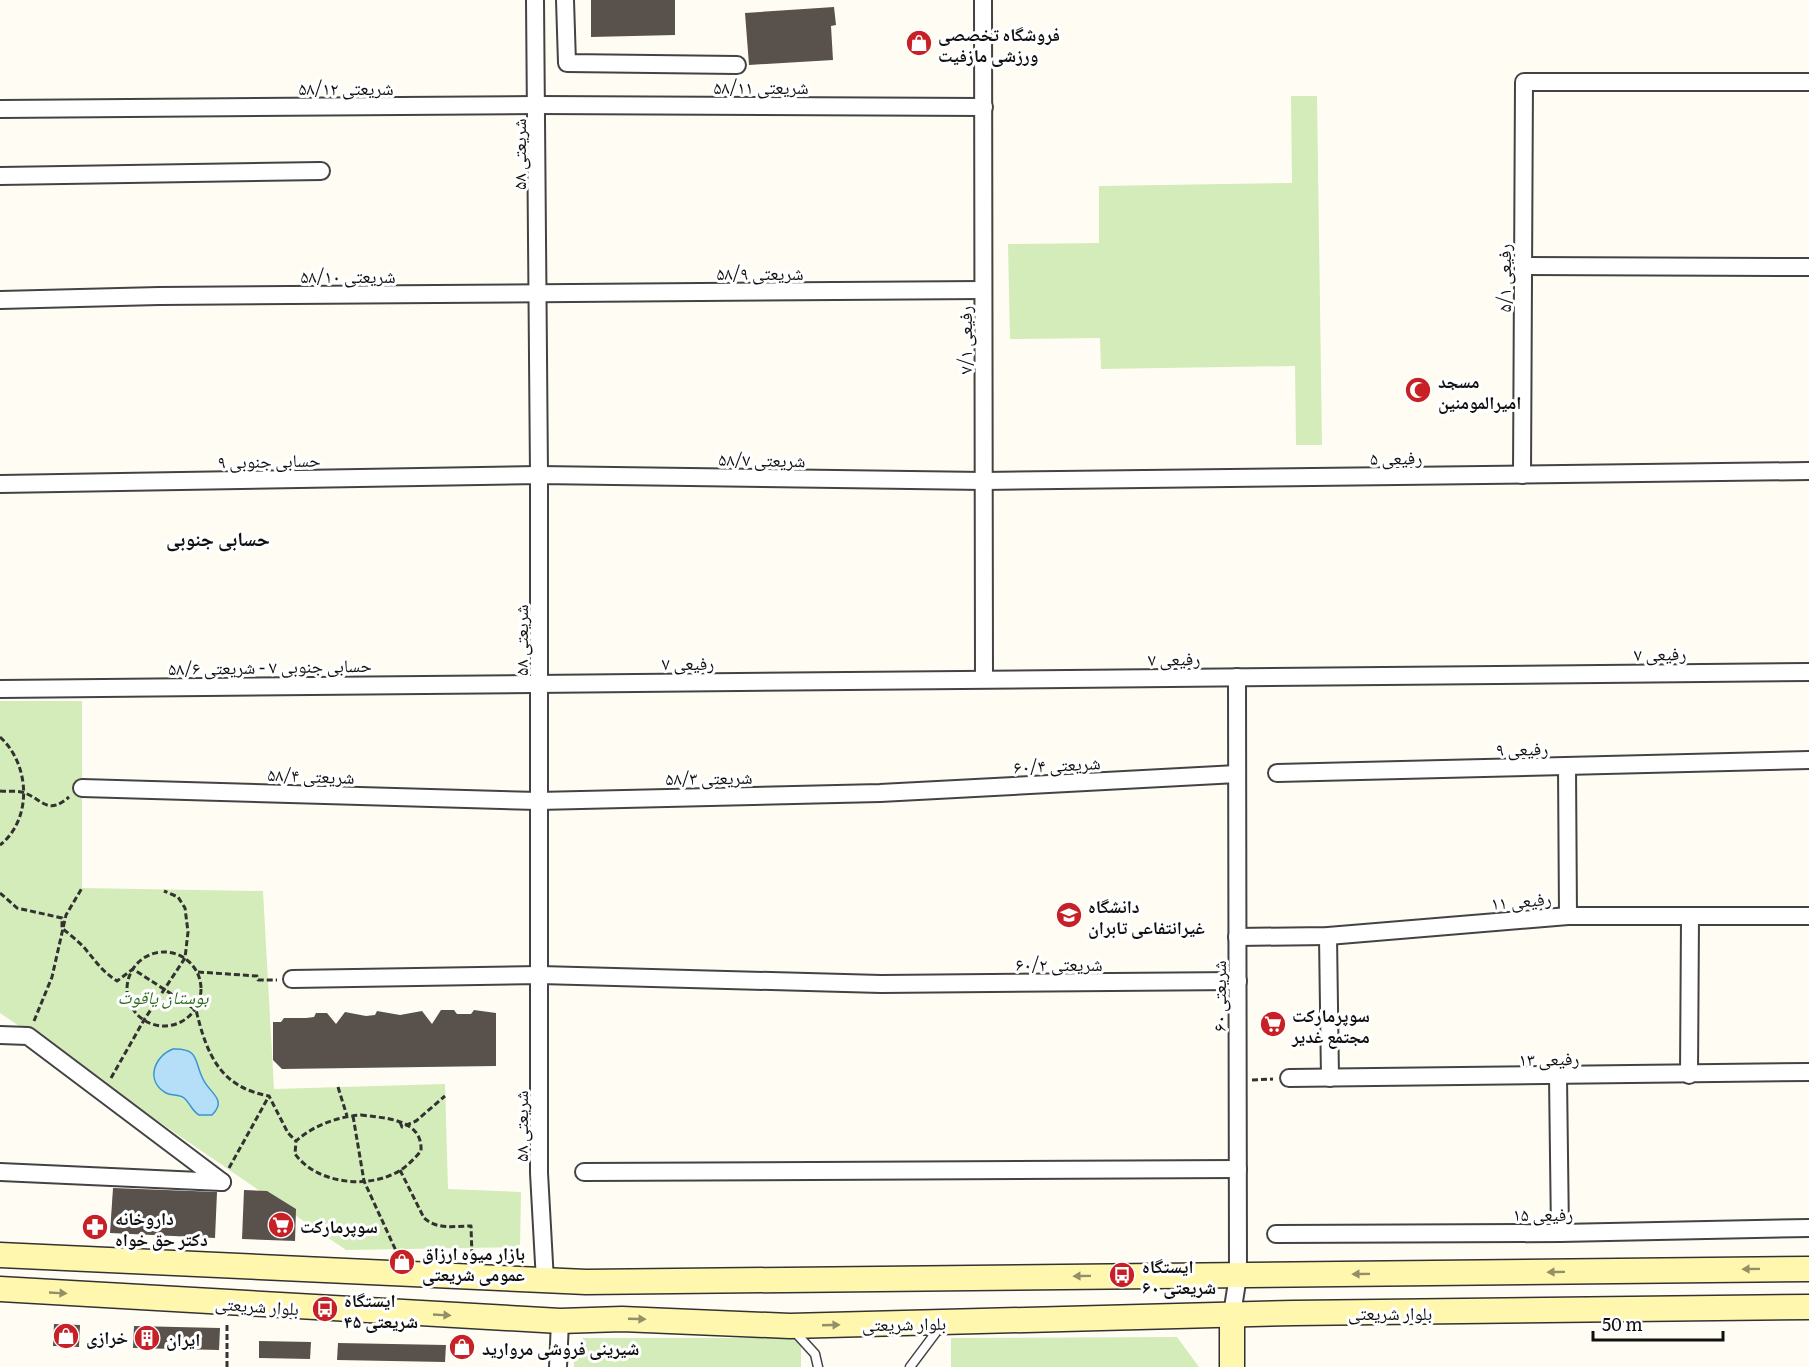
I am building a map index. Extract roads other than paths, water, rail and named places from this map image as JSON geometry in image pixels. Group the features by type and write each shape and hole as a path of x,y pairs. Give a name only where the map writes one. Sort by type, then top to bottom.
{"main road":[{"name":"بلوار شریعتی","path":"0,1255 545,1281 1809,1269"},
{"name":"بلوار شریعتی","path":"0,1289 560,1321 622,1318 790,1326 1232,1314 1809,1307"},
{"path":"1232,1314 1232,1367"}],"street":[{"name":"شریعتی ۵۸","path":"535,0 540,683 539,1173 545,1281"},
{"path":"566,0 567,63 737,65"},
{"name":"رفیعی ۷/۱","path":"983,0 984,679"},
{"name":"رفیعی ۵/۱","path":"1522,475 1524,82 1809,82"},
{"name":"شریعتی ۵۸/۱۱","path":"537,105 984,107"},
{"name":"شریعتی ۵۸/۱۲","path":"0,109 537,105"},
{"path":"0,176 321,171"},
{"path":"1523,266 1809,267"},
{"name":"شریعتی ۵۸/۹","path":"538,293 983,290"},
{"name":"شریعتی ۵۸/۱۰","path":"0,300 159,296 538,293"},
{"name":"رفیعی ۵","path":"984,482 1809,471"},
{"name":"شریعتی ۵۸/۷","path":"539,475 984,482"},
{"name":"حسابی جنوبی ۹","path":"0,484 539,475"},
{"name":"رفیعی ۷","path":"540,683 1809,672"},
{"name":"شریعتی ۶۰","path":"1232,1314 1238,1276 1237,677"},
{"name":"حسابی جنوبی ۷ - شریعتی ۵۸/۶","path":"0,688 540,683"},
{"name":"رفیعی ۹","path":"1277,772 1809,760"},
{"path":"1568,767 1568,916"},
{"name":"شریعتی ۶۰/۴","path":"880,794 1237,774"},
{"name":"شریعتی ۵۸/۴","path":"82,788 538,801"},
{"name":"شریعتی ۵۸/۳","path":"538,801 880,794"},
{"name":"رفیعی ۱۱","path":"1238,937 1328,936 1568,916 1809,916"},
{"path":"1689,1075 1690,917"},
{"path":"1328,936 1330,1078"},
{"name":"شریعتی ۶۰/۲","path":"292,979 540,975 880,984 1238,981"},
{"path":"0,1035 28,1035 222,1182 0,1172"},
{"name":"رفیعی ۱۳","path":"1289,1078 1558,1077 1809,1072"},
{"path":"1558,1077 1560,1233"},
{"path":"584,1172 1238,1169"},
{"name":"رفیعی ۱۵","path":"1276,1234 1560,1233 1809,1228"},
{"path":"558,1367 560,1321"}],"lane":[{"path":"910,1367 945,1322"},
{"path":"790,1326 815,1354 818,1367"}],"water":[{"path":"173,1049 188,1051 195,1057 203,1079 218,1100 218,1105 212,1115 199,1115 184,1098 166,1093 159,1088 154,1076 157,1063 166,1052"}],"place":[{"name":"فروشگاه تخصصی ورزشی مازفیت","path":"919,43"},
{"name":"مسجد امیرالمومنین","path":"1418,390"},
{"name":"دانشگاه غیرانتفاعی تابران","path":"1069,915"},
{"name":"سوپرمارکت مجتمع غدیر","path":"1273,1024"},
{"name":"سوپرمارکت","path":"281,1225"},
{"name":"داروخانه دکتر حق خواه","path":"95,1227"},
{"name":"بازار میوه ارزاق عمومی شریعتی","path":"402,1262"},
{"name":"ایستگاه شریعتی ۶۰","path":"1122,1275"},
{"name":"ایستگاه شریعتی ۴۵","path":"325,1309"},
{"name":"خرازی","path":"66,1336"},
{"name":"ایران","path":"147,1338"},
{"name":"شیرینی فروشی مروارید","path":"462,1347"}],"district":[{"name":"حسابی جنوبی","path":"218,537"}],"park label":[{"name":"بوستان یاقوت","path":"163,996"}]}
